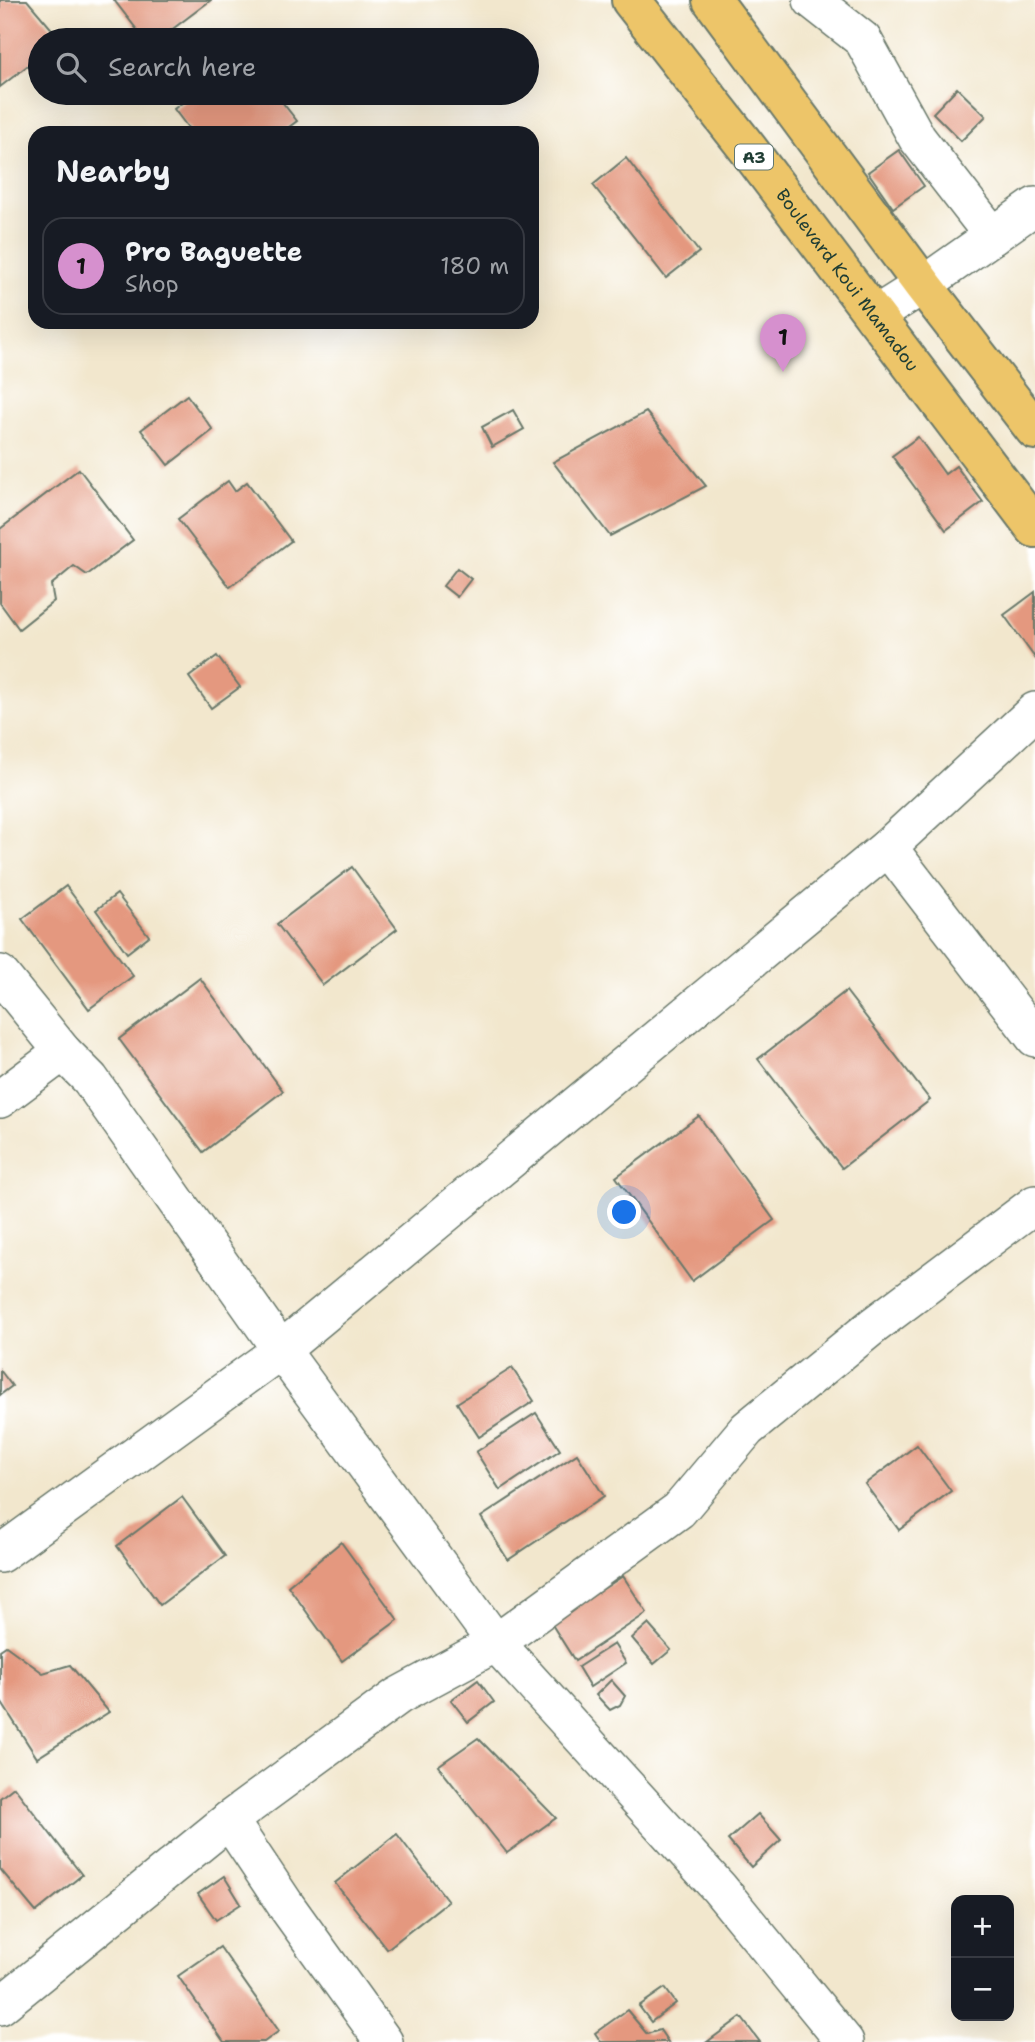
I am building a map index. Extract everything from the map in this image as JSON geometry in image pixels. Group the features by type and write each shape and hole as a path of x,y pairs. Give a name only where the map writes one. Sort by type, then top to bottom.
{"main road":[{"name":"Boulevard Koui Mamadou","path":"631,0 1035,528"},
{"path":"712,0 923,285 1035,430"}],"street":[{"path":"812,0 863,40 917,138 993,236"},
{"path":"874,316 1035,206"},
{"path":"0,1555 281,1350 888,848 1035,711"},
{"path":"888,848 1035,1038"},
{"path":"0,974 63,1052 90,1079 281,1350 496,1643 719,1888 845,2042"},
{"path":"0,1099 63,1052"},
{"path":"0,2006 229,1820 398,1696 496,1643 679,1510 747,1429 873,1326 1035,1203"},
{"path":"229,1820 287,1907 384,2042"}],"building":[{"path":"0,0 27,0 51,28 28,28 28,65 0,87"},
{"path":"114,0 211,0 174,28 136,28"},
{"path":"957,88 986,116 961,141 933,113"},
{"path":"179,105 284,105 297,121 290,126 187,126 174,109"},
{"path":"899,150 924,186 893,208 868,172"},
{"path":"626,158 699,252 666,278 593,185"},
{"path":"187,395 213,430 168,465 141,430"},
{"path":"513,410 524,429 492,447 482,427"},
{"path":"646,412 706,486 610,536 553,462"},
{"path":"918,437 945,474 956,466 983,502 946,530 892,456"},
{"path":"79,469 133,540 87,575 74,566 51,585 54,601 19,629 0,603 0,529"},
{"path":"228,481 235,491 247,482 291,541 230,587 178,519"},
{"path":"457,568 471,579 457,597 443,586"},
{"path":"1035,592 1035,658 1004,615"},
{"path":"217,656 240,687 211,708 189,677"},
{"path":"352,867 397,929 323,985 277,924"},
{"path":"66,886 133,976 89,1009 22,919"},
{"path":"117,894 149,936 127,953 96,910"},
{"path":"200,978 283,1091 203,1152 119,1039"},
{"path":"846,991 930,1100 842,1168 758,1059"},
{"path":"699,1116 774,1220 692,1281 616,1177"},
{"path":"512,1368 534,1401 479,1437 457,1403"},
{"path":"0,1370 12,1386 0,1395"},
{"path":"536,1413 560,1450 500,1490 476,1452"},
{"path":"917,1445 951,1491 899,1530 865,1484"},
{"path":"577,1454 604,1496 508,1560 481,1517"},
{"path":"182,1497 225,1556 160,1605 117,1546"},
{"path":"341,1542 398,1620 342,1661 288,1586"},
{"path":"623,1576 647,1613 575,1661 551,1623"},
{"path":"648,1624 671,1650 654,1664 632,1638"},
{"path":"614,1644 626,1663 590,1687 578,1667"},
{"path":"6,1646 43,1673 70,1665 109,1712 37,1758 0,1700 0,1650"},
{"path":"478,1680 494,1702 468,1722 451,1700"},
{"path":"611,1680 625,1696 620,1705 610,1710 596,1695"},
{"path":"478,1738 556,1818 507,1853 438,1766"},
{"path":"14,1787 82,1875 36,1912 0,1869 0,1798"},
{"path":"758,1814 781,1840 751,1867 728,1840"},
{"path":"397,1834 448,1901 387,1949 335,1883"},
{"path":"224,1876 241,1904 216,1920 198,1894"},
{"path":"220,1947 279,2031 264,2042 224,2042 178,1976"},
{"path":"665,1988 676,2003 651,2022 639,2006"},
{"path":"627,2010 647,2034 660,2030 668,2042 601,2042 595,2033"},
{"path":"741,2017 760,2042 707,2042"}],"place":[{"name":"Pro Baguette","path":"783,372"}]}
